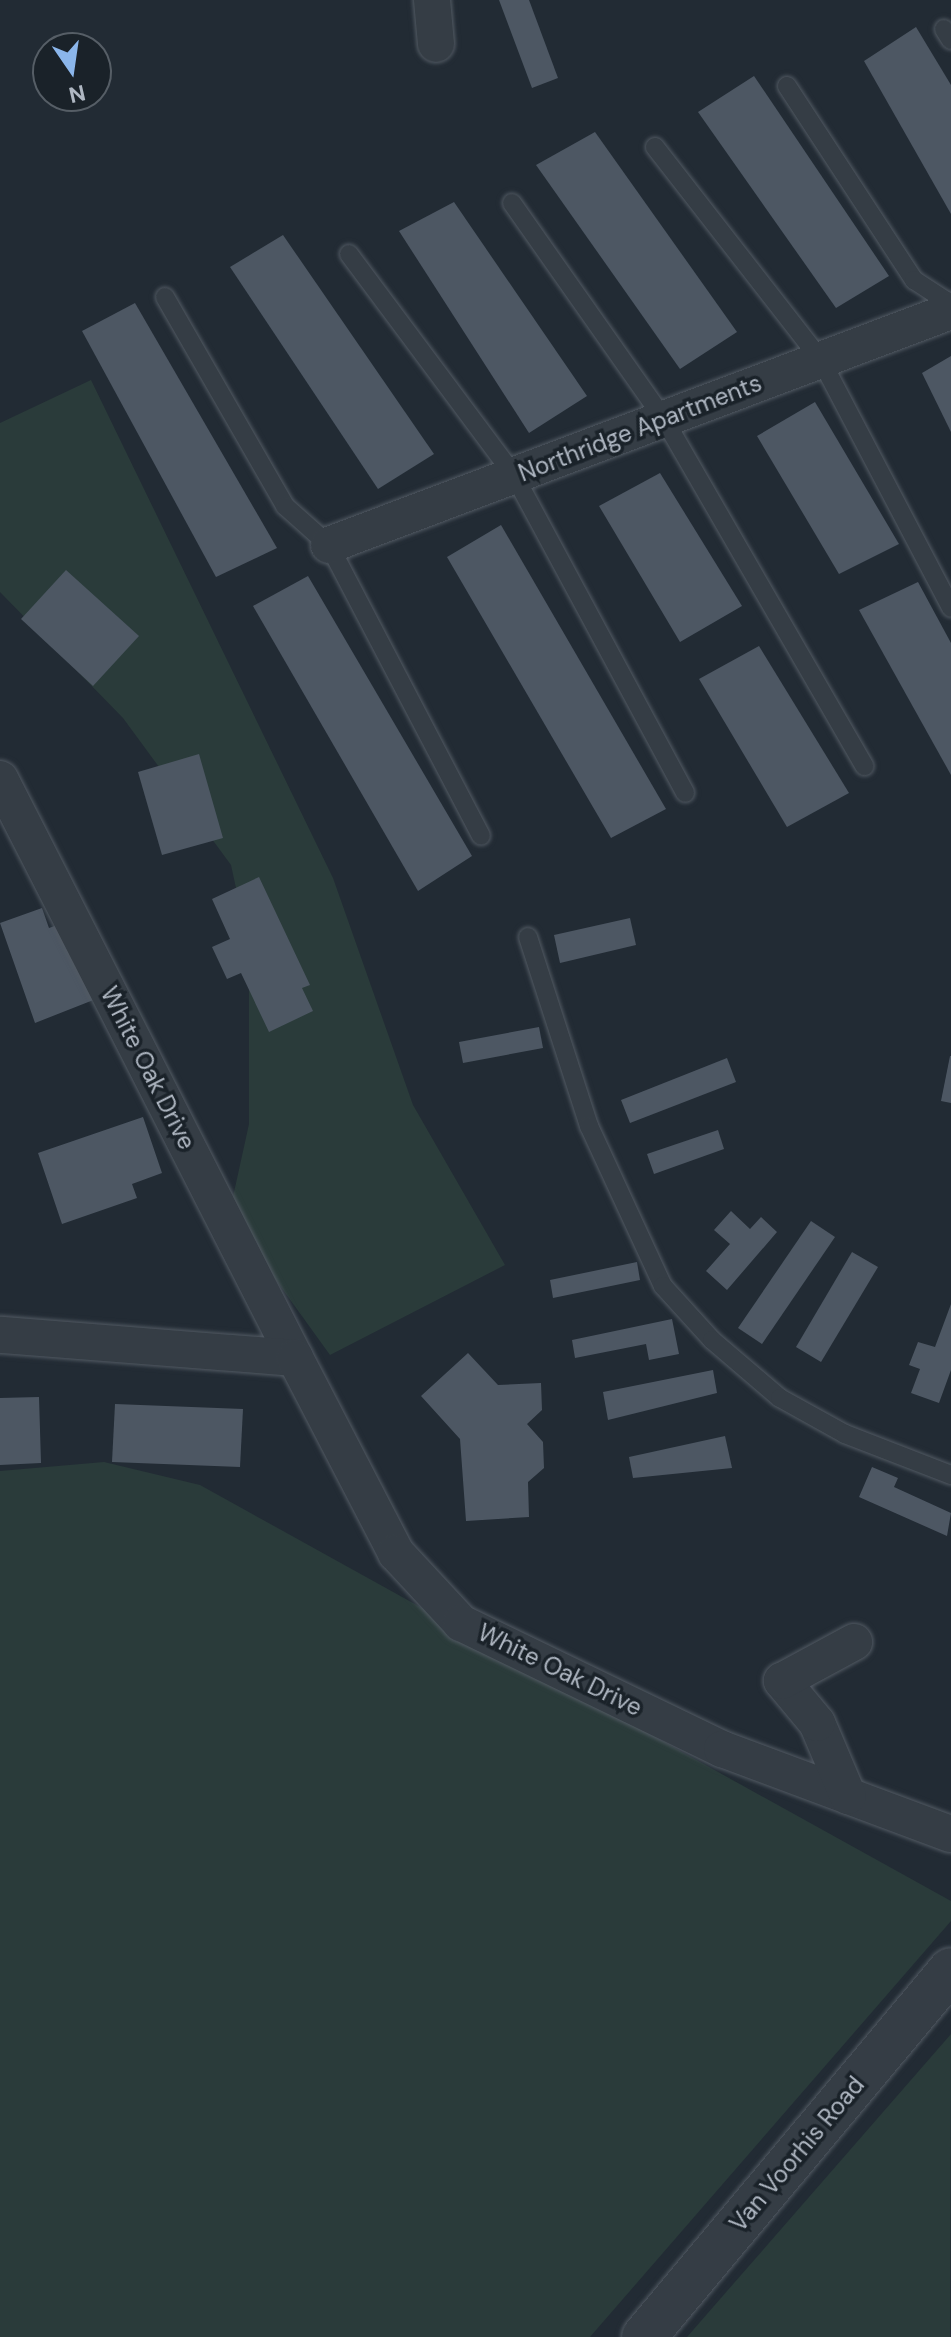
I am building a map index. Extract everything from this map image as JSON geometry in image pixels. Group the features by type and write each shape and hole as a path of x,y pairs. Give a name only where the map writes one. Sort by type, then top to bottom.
{"street":[{"path":"432,0 436,44"},
{"name":"Northridge Apartments","path":"329,545 951,311"},
{"name":"White Oak Drive","path":"0,779 396,1553 461,1623 722,1749 951,1834"},
{"path":"0,1335 295,1358"},
{"path":"848,1796 817,1723 782,1681 854,1642"},
{"name":"Van Voorhis Road","path":"644,2337 951,1970"}],"lane":[{"path":"787,86 914,280 951,304"},
{"path":"655,147 821,360 951,608"},
{"path":"512,203 664,419 864,766"},
{"path":"349,254 514,475 685,793"},
{"path":"165,297 285,506 329,545 481,836"},
{"path":"528,937 589,1126 663,1286 780,1398 845,1434 951,1475"}],"shaded area":[{"path":"91,380 333,878 413,1105 505,1265 330,1355 229,1215 249,1124 249,948 231,865 123,718 0,592 0,423"},
{"path":"104,1462 200,1485 951,1901 951,1921 590,2337 0,2337 0,1471"},
{"path":"951,2034 950,2337 687,2337"}],"building":[{"path":"499,0 529,0 558,78 532,88"},
{"path":"916,27 951,85 951,214 864,61"},
{"path":"754,76 889,276 836,308 698,112"},
{"path":"595,132 737,332 680,369 536,165"},
{"path":"454,202 587,396 529,433 399,231"},
{"path":"283,235 434,454 378,489 230,267"},
{"path":"135,303 277,548 216,577 82,331"},
{"path":"951,356 951,432 922,373"},
{"path":"815,402 899,544 839,574 757,436"},
{"path":"660,473 742,606 680,642 599,506"},
{"path":"501,525 666,809 611,838 447,557"},
{"path":"66,570 139,636 93,686 21,619"},
{"path":"308,576 472,856 418,891 253,606"},
{"path":"918,582 951,643 951,775 859,610"},
{"path":"759,646 849,793 787,827 699,679"},
{"path":"199,754 223,838 162,855 138,772"},
{"path":"259,877 310,985 302,988 313,1011 269,1032 241,973 227,979 212,947 230,939 212,899"},
{"path":"42,908 49,928 60,924 101,997 35,1023 0,923"},
{"path":"630,918 636,945 560,963 554,935"},
{"path":"539,1027 543,1048 463,1063 459,1042"},
{"path":"951,1056 951,1103 941,1101"},
{"path":"727,1058 736,1082 630,1123 621,1100"},
{"path":"143,1117 162,1173 132,1184 137,1198 62,1224 38,1153"},
{"path":"718,1130 724,1149 654,1174 647,1154"},
{"path":"731,1211 750,1229 761,1217 777,1232 727,1290 706,1271 730,1244 714,1230"},
{"path":"811,1221 835,1237 762,1344 738,1328"},
{"path":"852,1252 878,1267 821,1362 796,1347"},
{"path":"637,1262 640,1280 553,1298 550,1280"},
{"path":"951,1304 951,1370 939,1403 911,1393 920,1369 909,1365 918,1342 935,1347"},
{"path":"672,1319 679,1354 649,1360 646,1344 575,1358 572,1340"},
{"path":"468,1353 498,1385 541,1383 542,1410 527,1424 543,1442 544,1468 528,1482 529,1517 466,1521 460,1439 421,1396"},
{"path":"713,1370 717,1393 608,1420 603,1392"},
{"path":"39,1397 41,1463 0,1465 0,1398"},
{"path":"115,1404 243,1409 240,1467 112,1462"},
{"path":"725,1436 732,1468 633,1478 629,1457"},
{"path":"872,1467 898,1478 894,1487 951,1513 947,1536 859,1497"}]}
